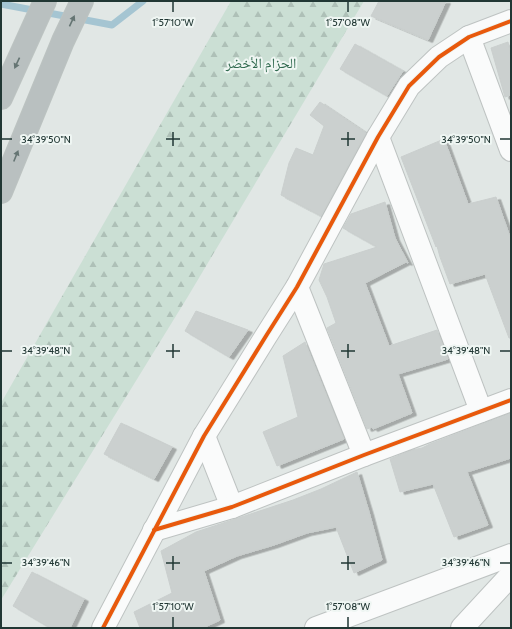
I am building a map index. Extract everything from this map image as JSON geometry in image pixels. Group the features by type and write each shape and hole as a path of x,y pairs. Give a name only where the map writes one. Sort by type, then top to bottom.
{"highway":[{"path":"1,98 45,1"},
{"path":"1,192 63,41 82,1"}],"street":[{"path":"111,622 154,530 204,436 297,287 378,137 409,86 439,57 469,37 511,21"},
{"path":"469,37 511,150"},
{"path":"378,137 481,411"},
{"path":"297,287 364,455"},
{"path":"154,530 232,507 364,455 511,400"},
{"path":"204,436 232,507"},
{"path":"316,628 511,555"},
{"path":"462,628 511,575"}],"green space":[{"name":"الحزام الأخضر","path":"231,1 364,1 187,298 1,600 1,403"}],"building":[{"path":"379,1 446,1 428,40 371,16"},
{"path":"508,42 511,56 511,95 505,97 491,48"},
{"path":"355,44 403,71 387,96 340,69"},
{"path":"320,102 366,133 321,216 281,195 289,163 296,148 313,155 324,126 310,115"},
{"path":"444,139 468,204 496,197 511,240 511,338 509,338 485,274 450,284 437,246 436,247 401,157"},
{"path":"385,202 395,238 408,263 406,262 365,283 389,346 437,330 448,359 398,374 412,413 373,429 372,427 367,429 327,328 336,323 319,280 324,264 377,247 343,228 351,214"},
{"path":"196,311 248,330 229,357 185,331"},
{"path":"305,342 344,439 277,466 263,432 298,417 283,356"},
{"path":"511,413 511,458 467,472 488,525 454,537 433,484 400,492 390,459"},
{"path":"121,423 172,447 154,479 104,454"},
{"path":"357,472 382,560 354,573 336,527 307,533 237,556 204,571 220,620 203,628 140,628 134,612 172,593 161,551 196,532 293,500"},
{"path":"32,572 84,599 70,628 50,628 13,606"}],"waterway":[{"path":"1,4 112,25 143,1"}],"cycle path":[{"path":"103,628 204,436 297,287 378,137 409,86 439,57 469,37 511,21"},
{"path":"154,530 232,507 364,455 511,400"}]}
